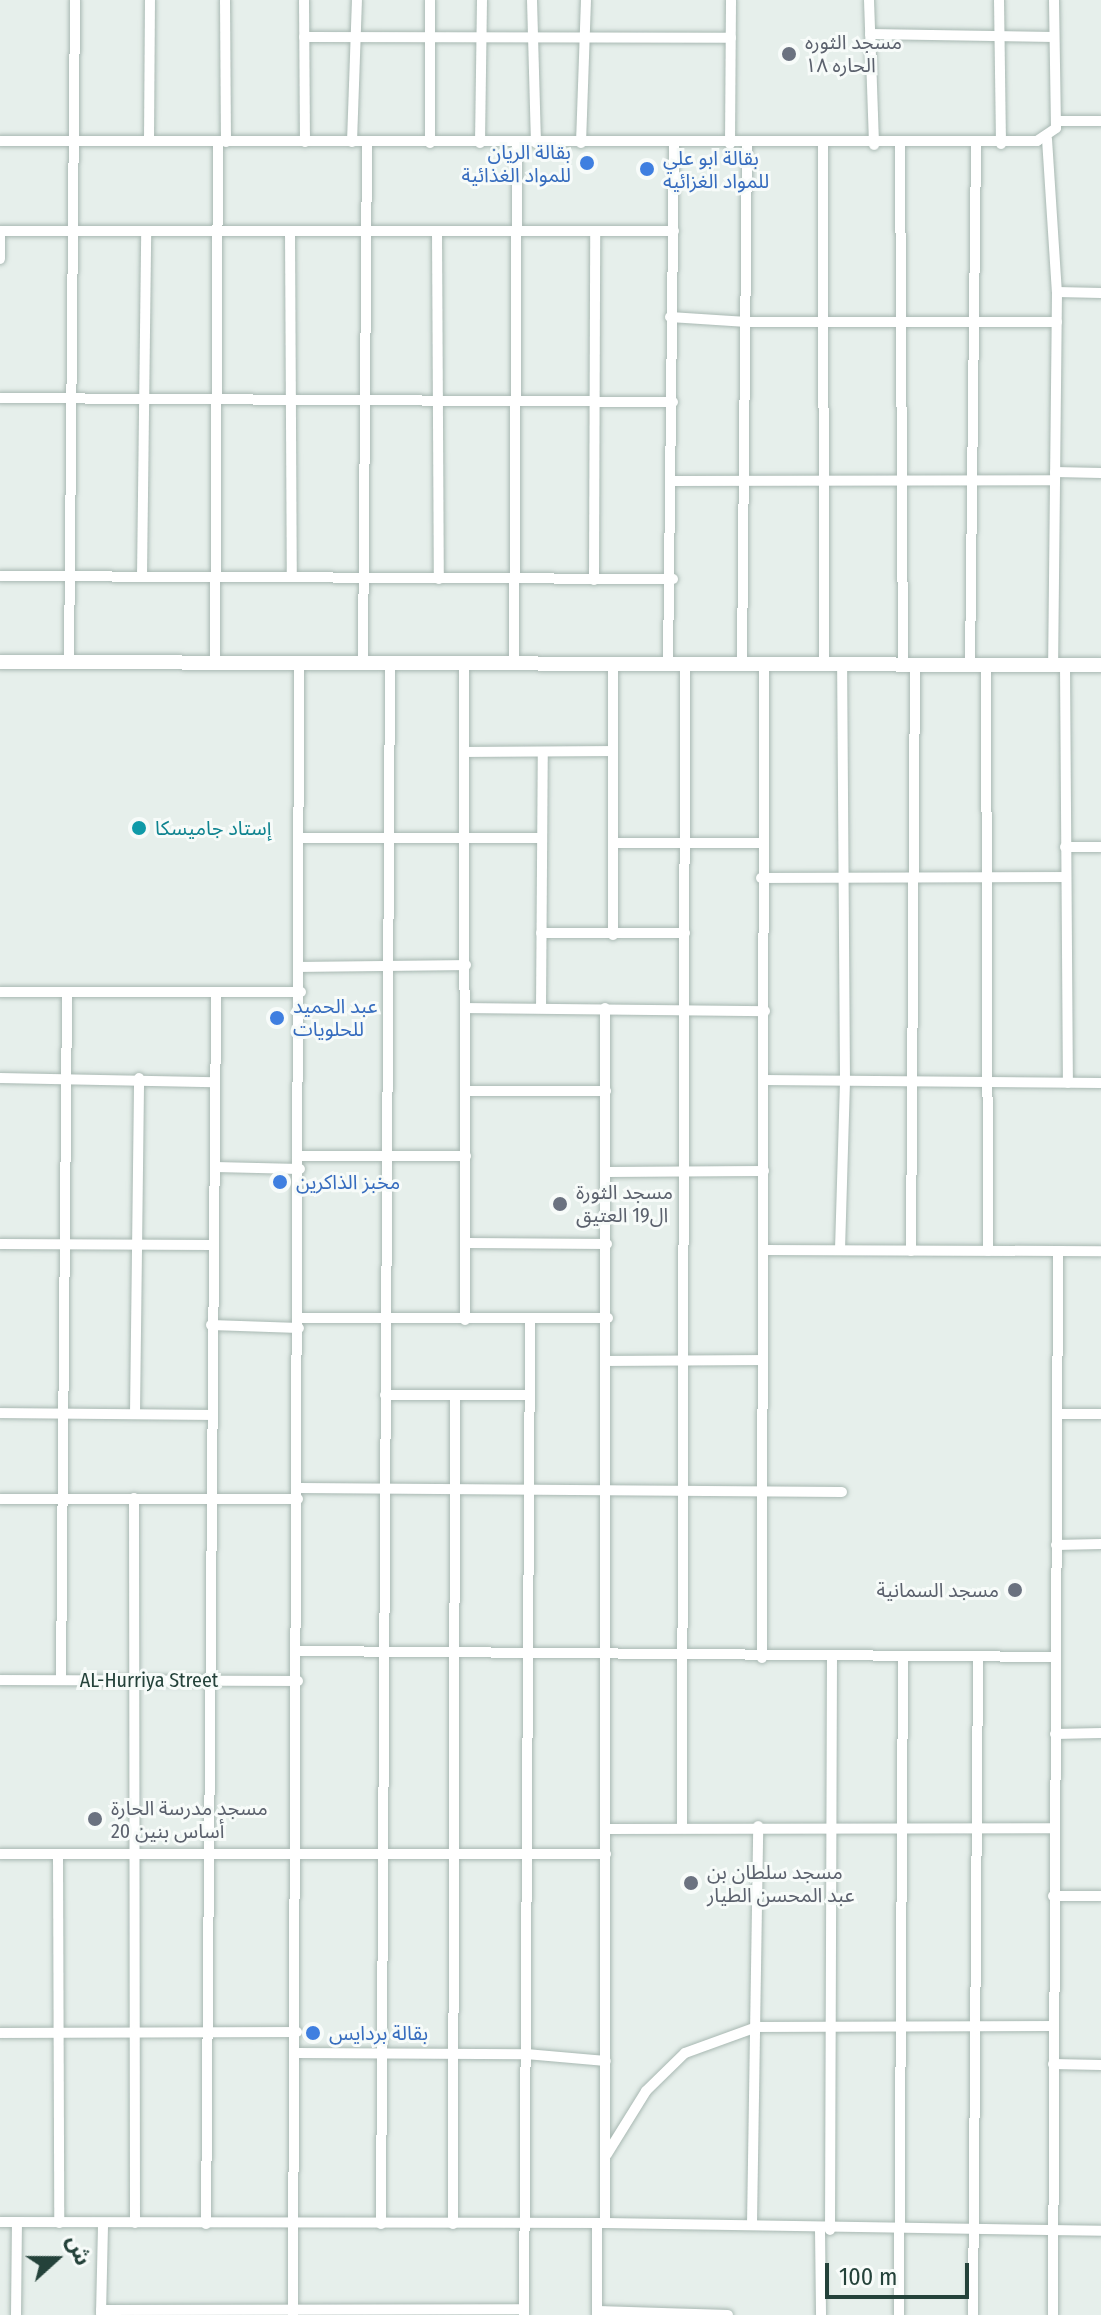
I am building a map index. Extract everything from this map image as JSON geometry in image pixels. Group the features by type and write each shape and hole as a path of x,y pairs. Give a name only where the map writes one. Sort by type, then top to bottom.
{"street":[{"path":"69,662 75,0"},
{"path":"149,141 150,0"},
{"path":"215,662 218,231 225,0"},
{"path":"304,0 305,142"},
{"path":"352,142 357,0"},
{"path":"430,0 430,143"},
{"path":"480,143 482,0"},
{"path":"532,0 536,143"},
{"path":"581,143 586,0"},
{"path":"730,144 731,0"},
{"path":"869,0 874,145"},
{"path":"999,0 1001,144"},
{"path":"1054,0 1056,121 1047,139 1057,292 1055,476 1066,877 1068,1083"},
{"path":"870,34 1054,37"},
{"path":"304,37 585,35 731,38"},
{"path":"1056,121 1101,121"},
{"path":"0,141 976,145 1047,139"},
{"path":"363,661 367,142"},
{"path":"514,663 517,143"},
{"path":"668,664 673,579 670,317 674,144"},
{"path":"742,663 747,144"},
{"path":"823,144 824,664"},
{"path":"900,145 900,481 916,877 911,1251"},
{"path":"976,145 973,480 989,1082 988,1251"},
{"path":"0,259 0,231 674,231"},
{"path":"142,577 146,231"},
{"path":"290,231 292,575"},
{"path":"437,231 439,579"},
{"path":"594,580 595,231"},
{"path":"1057,292 1101,293"},
{"path":"670,317 824,323 1057,322"},
{"path":"0,398 673,402"},
{"path":"673,481 973,480 1101,473"},
{"path":"0,576 673,579"},
{"path":"293,2312 299,1651 299,661"},
{"path":"0,662 1101,665"},
{"path":"381,2224 390,662"},
{"path":"464,663 463,838 467,1008 465,1320"},
{"path":"762,1658 765,1011 761,843 764,663"},
{"path":"613,664 613,935"},
{"path":"682,1826 685,664"},
{"path":"840,1250 845,1080 841,877 842,664"},
{"path":"465,752 613,751"},
{"path":"541,1008 543,752"},
{"path":"300,838 541,838"},
{"path":"613,843 761,843"},
{"path":"1065,847 1101,847"},
{"path":"761,878 1066,877"},
{"path":"541,933 685,933"},
{"path":"300,967 466,965"},
{"path":"0,992 301,992"},
{"path":"61,1680 62,1246 67,992"},
{"path":"206,2224 211,1245 215,1167 216,992"},
{"path":"467,1008 765,1011"},
{"path":"605,1008 608,1318 606,2156 597,2313 728,2315"},
{"path":"0,1078 139,1078 215,1082"},
{"path":"135,1414 134,1244 139,1078"},
{"path":"764,1080 1101,1083"},
{"path":"466,1091 606,1091"},
{"path":"300,1156 466,1156"},
{"path":"215,1167 300,1169"},
{"path":"607,1172 764,1171"},
{"path":"466,1243 607,1244"},
{"path":"0,1244 211,1245"},
{"path":"764,1250 1101,1251"},
{"path":"1053,2315 1058,1251"},
{"path":"211,1325 387,1319 608,1318"},
{"path":"103,2224 101,2313 524,2312 530,1319"},
{"path":"608,1361 763,1360"},
{"path":"385,1395 530,1395"},
{"path":"453,2224 455,1395"},
{"path":"0,1413 211,1415"},
{"path":"1057,1414 1101,1414"},
{"path":"0,1499 212,1498 384,1487 842,1492"},
{"path":"134,1498 132,2033 135,2223"},
{"path":"1056,1545 1101,1544"},
{"path":"299,1651 762,1658 1055,1657"},
{"path":"899,2315 903,1657"},
{"path":"973,2315 978,1657"},
{"path":"821,2315 832,2026 832,1658"},
{"name":"AL-Hurriya Street","path":"0,1680 298,1681"},
{"path":"1055,1734 1101,1733"},
{"path":"607,1829 682,1826 1054,1828"},
{"path":"752,2224 758,1826"},
{"path":"0,1854 606,1854"},
{"path":"58,1855 59,2223"},
{"path":"1053,1896 1101,1896"},
{"path":"606,2156 646,2091 685,2053 757,2027 902,2023 1053,2026"},
{"path":"0,2033 297,2032"},
{"path":"297,2053 526,2054 606,2061"},
{"path":"1053,2064 1101,2065"},
{"path":"0,2222 752,2224 825,2230 1101,2231"},
{"path":"16,2315 17,2223"}],"place":[{"name":"مسجد الثوره الحاره ١٨","path":"789,54"},
{"name":"بقالة الريان للمواد الغذائية","path":"587,163"},
{"name":"بقالة ابو علي للمواد الغزائيه","path":"647,169"},
{"name":"إستاد جاميسكا","path":"139,828"},
{"name":"عبد الحميد للحلويات","path":"277,1018"},
{"name":"مخبز الذاكرين","path":"280,1182"},
{"name":"مسجد الثورة ال19 العتيق","path":"560,1204"},
{"name":"مسجد السمانية","path":"1015,1590"},
{"name":"مسجد مدرسة الحارة 20 أساس بنين","path":"95,1819"},
{"name":"مسجد سلطان بن عبد المحسن الطيار","path":"691,1883"},
{"name":"بقالة بردايس","path":"313,2033"}]}
